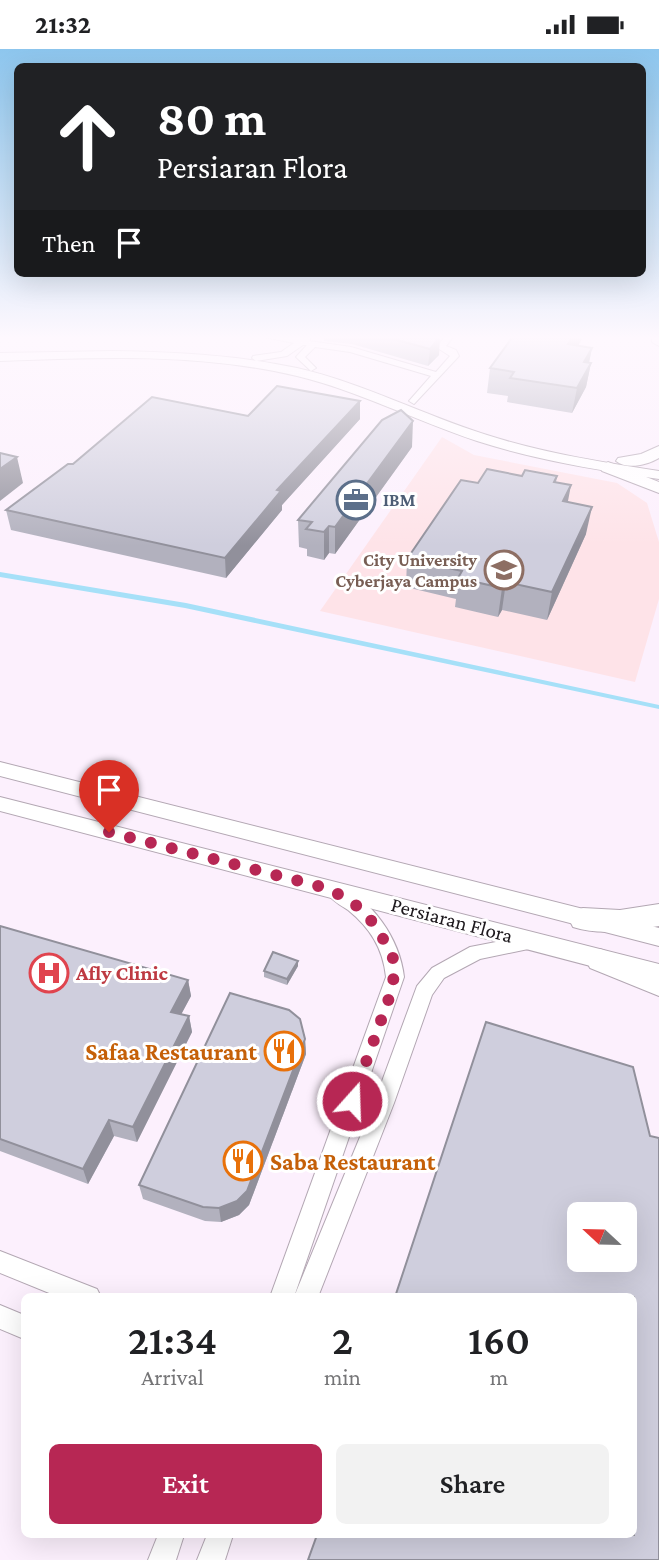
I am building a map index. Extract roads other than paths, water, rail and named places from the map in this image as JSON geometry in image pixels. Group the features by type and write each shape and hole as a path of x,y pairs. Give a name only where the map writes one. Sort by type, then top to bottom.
{"main road":[{"path":"396,406 497,443 616,464 659,467"},
{"path":"426,406 500,433 659,475"},
{"path":"616,464 645,459 659,451"},
{"path":"616,464 659,488"},
{"name":"Persiaran Flora","path":"0,769 659,937"},
{"name":"Persiaran Flora","path":"0,804 659,974"},
{"path":"583,919 620,921 659,915"},
{"path":"600,960 659,985"}],"street":[{"path":"283,1293 395,977 391,952 374,924 360,908 330,889"},
{"path":"308,1293 384,1103 424,991 438,973 476,952 534,942"},
{"path":"0,1262 79,1293"},
{"path":"0,1317 21,1326"},
{"path":"162,1560 171,1538"},
{"path":"211,1560 219,1538"}],"water":[{"path":"0,572 186,603 659,705 659,709 185,608 0,577"}],"place":[{"name":"IBM","path":"356,500"},
{"name":"City University Cyberjaya Campus","path":"504,570"},
{"name":"Afly Clinic","path":"49,973"},
{"name":"Safaa Restaurant","path":"284,1051"},
{"name":"Saba Restaurant","path":"243,1161"}]}
